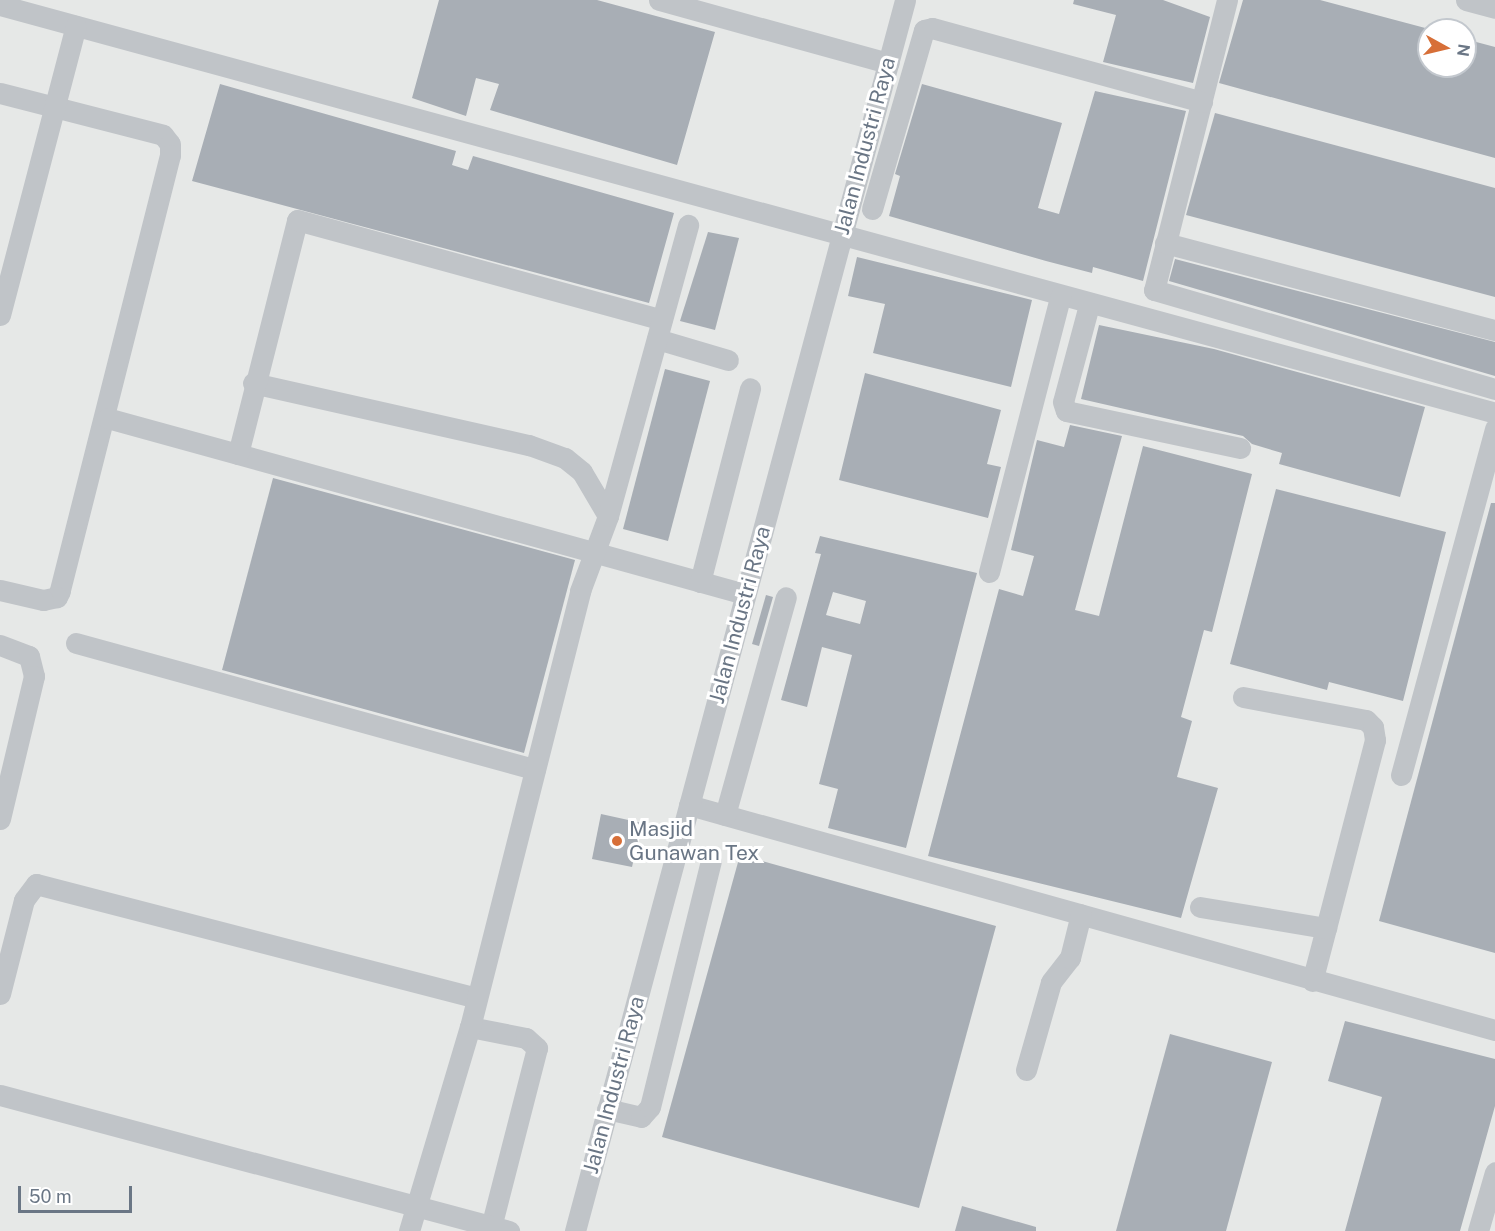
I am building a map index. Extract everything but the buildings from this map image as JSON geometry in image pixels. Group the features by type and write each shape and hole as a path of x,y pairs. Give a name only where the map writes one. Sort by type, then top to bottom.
{"street":[{"path":"659,0 888,63"},
{"name":"Jalan Industri Raya","path":"579,1230 607,1109 905,0"},
{"path":"1227,0 1154,290 1495,389"},
{"path":"1466,0 1495,8"},
{"path":"0,5 1089,305 1495,413"},
{"path":"0,315 76,26"},
{"path":"872,209 924,30 932,28 1202,102"},
{"path":"0,93 163,135 170,144 107,418 57,597 43,600 0,590"},
{"path":"238,454 254,383 297,220 659,329 728,360"},
{"path":"409,1231 470,1027 580,591 608,516 688,225"},
{"path":"1166,243 1495,330"},
{"path":"989,572 1060,297"},
{"path":"1089,305 1064,402 1066,411 1240,448"},
{"path":"254,383 529,445 565,458 582,472 608,516"},
{"path":"700,582 750,388"},
{"path":"107,418 745,594"},
{"path":"1401,775 1495,429"},
{"path":"725,815 786,597"},
{"path":"76,644 536,769"},
{"path":"0,645 29,656 34,676 0,819"},
{"path":"1243,697 1366,720 1373,727 1375,740 1312,981"},
{"path":"688,806 1495,1030"},
{"path":"607,1109 641,1117 650,1107 711,861"},
{"path":"0,994 24,900 36,884 476,998"},
{"path":"1200,907 1326,928"},
{"path":"1026,1070 1051,982 1070,958 1082,914"},
{"path":"0,1095 416,1205 496,1229 537,1048 526,1038 470,1027"},
{"path":"1479,1231 1495,1172"}],"shaded area":[{"path":"0,0 1495,0 1495,1231 0,1231"}],"place":[{"name":"Masjid Gunawan Tex","path":"617,841"}]}
